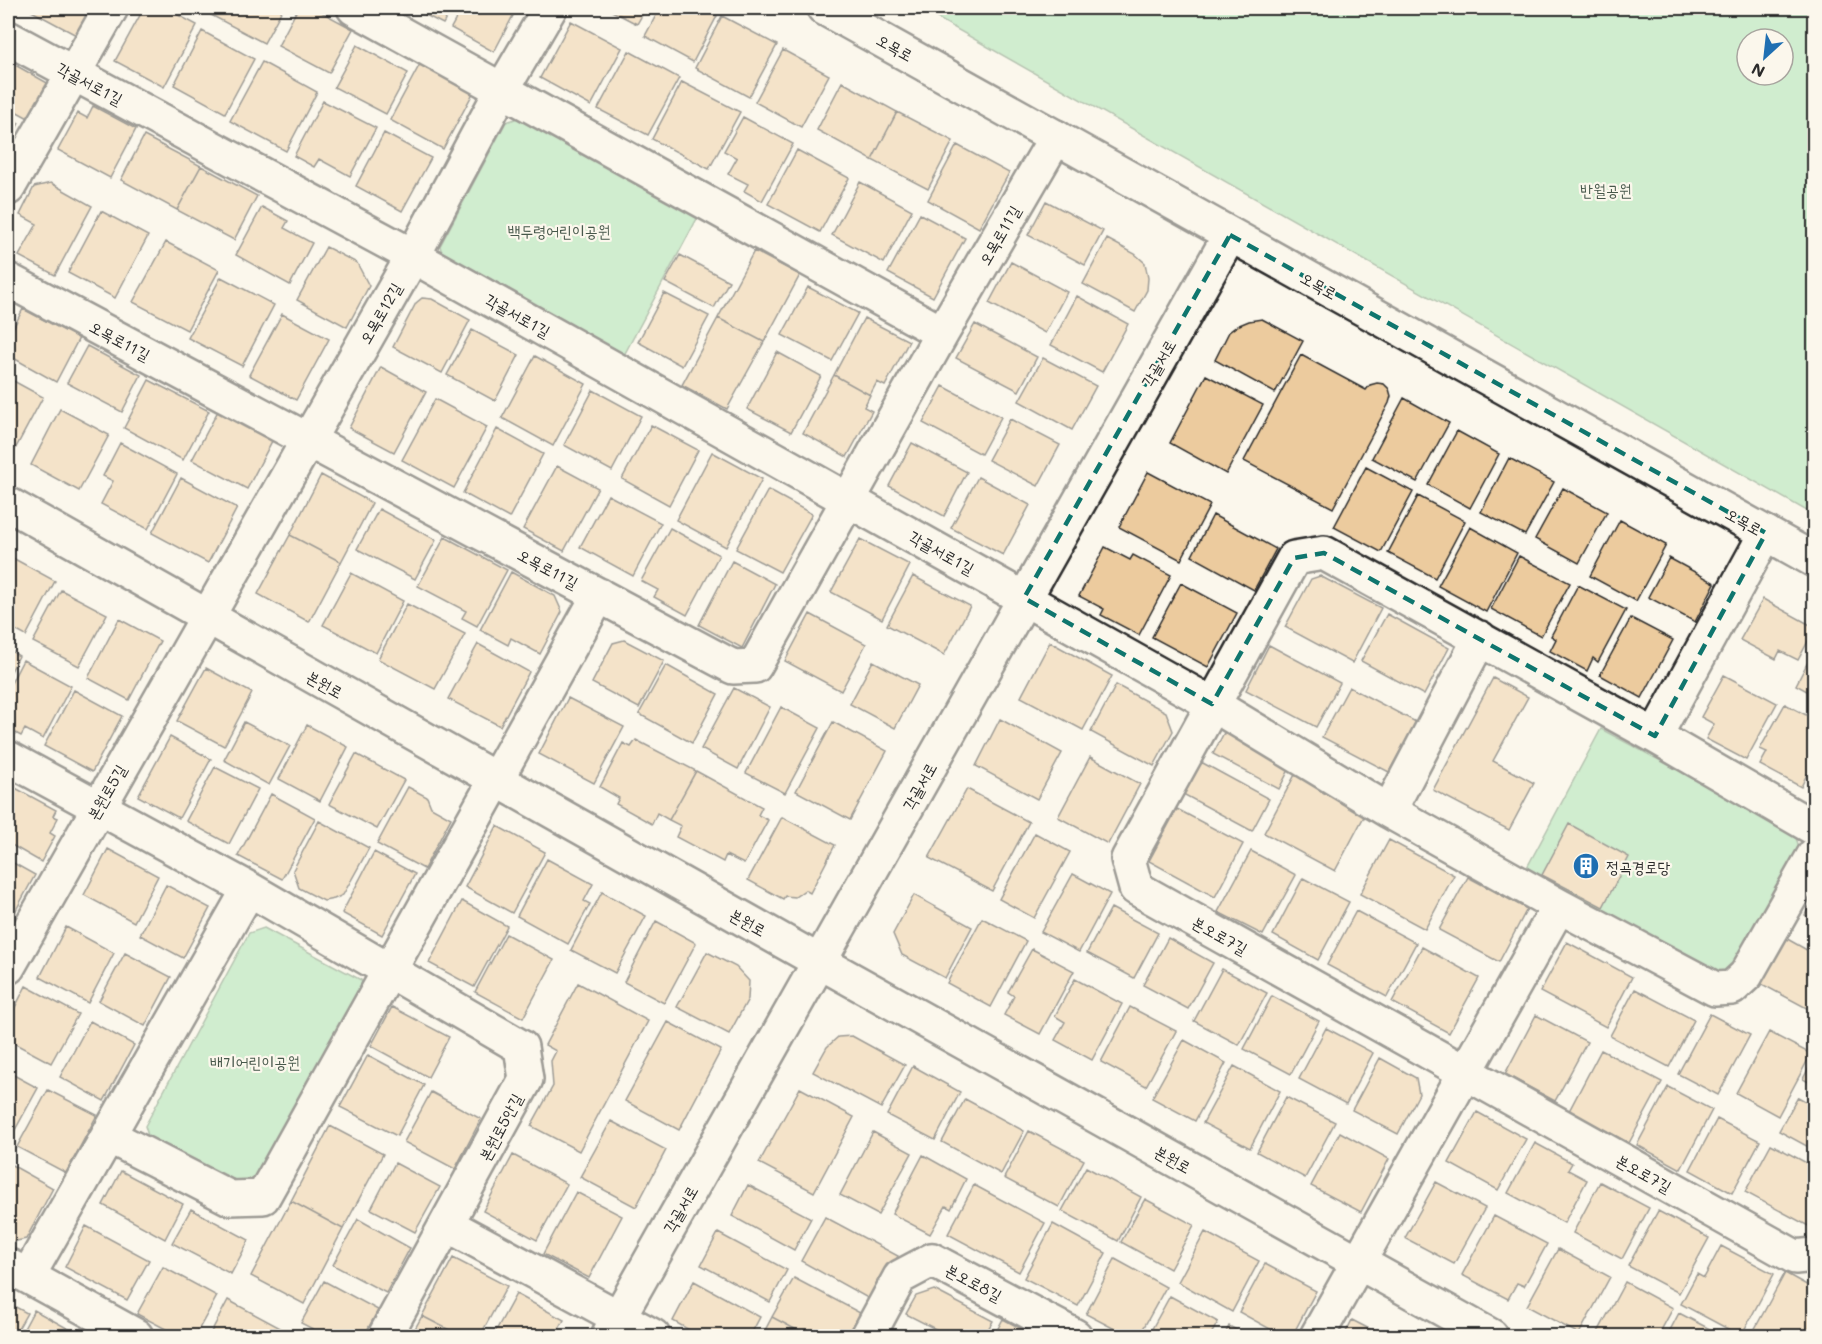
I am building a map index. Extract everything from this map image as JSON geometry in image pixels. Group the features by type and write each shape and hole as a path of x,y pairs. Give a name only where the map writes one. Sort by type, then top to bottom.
{"street":[{"path":"8,188 111,8"},
{"path":"354,8 942,333"},
{"name":"오목로12길","path":"206,618 550,8"},
{"name":"오목로","path":"824,8 872,19 1056,137 1815,560"},
{"name":"각골서로1길","path":"8,38 412,256 849,499 1212,704 1389,811"},
{"name":"오목로11길","path":"8,280 733,667 755,666 942,333 1056,137"},
{"name":"각골서로","path":"613,1327 1230,235"},
{"name":"본원로","path":"8,504 206,618 1491,1336"},
{"path":"1655,736 1766,533"},
{"name":"본오로7길","path":"1815,828 1655,736 1324,553 1294,558 1128,859 1136,888 1795,1257 1815,1255"},
{"path":"109,1137 230,1198 263,1197 599,595"},
{"name":"본원로5길","path":"8,967 206,618"},
{"path":"1480,638 1389,811 1559,906 1715,989 1732,988 1746,975 1815,855"},
{"name":"본원로5안길","path":"8,758 249,889 521,1047 526,1079 385,1336"},
{"path":"136,1336 18,1270 109,1137 249,889"},
{"path":"1317,1336 1559,906"},
{"path":"447,1225 613,1327 653,1336"},
{"name":"본오로8길","path":"868,1336 900,1277 932,1260 1075,1336"}],"highlighted area":[{"path":"1230,235 1766,533 1655,736 1324,553 1294,558 1212,704 1024,598"}],"green space":[{"name":"반월공원","path":"934,8 1814,8 1814,515 930,14"},
{"name":"백두령어린이공원","path":"521,117 700,213 623,357 444,261 440,246 506,122"},
{"path":"1601,729 1794,832 1799,847 1731,974 1716,978 1523,875"},
{"name":"배기어린이공원","path":"264,928 361,980 365,996 247,1194 150,1142 145,1126 249,933"}],"building":[{"path":"26,8 93,8 78,36"},
{"path":"144,8 165,8 197,25 164,87 115,61"},
{"path":"212,8 283,8 264,43 209,14"},
{"path":"298,8 314,8 353,29 329,73 278,46"},
{"path":"412,8 452,8 443,24"},
{"path":"462,8 517,8 494,52 451,28"},
{"path":"606,8 646,8 637,24"},
{"path":"660,8 701,8 717,16 693,62 645,36"},
{"path":"722,16 777,45 749,97 695,68"},
{"path":"571,21 622,48 591,106 540,78"},
{"path":"202,31 254,59 225,113 174,85"},
{"path":"357,45 408,73 386,114 334,87"},
{"path":"783,50 829,75 801,127 755,102"},
{"path":"629,51 679,78 648,135 598,109"},
{"path":"8,61 51,85 32,120 8,107"},
{"path":"262,62 317,92 286,151 230,121"},
{"path":"420,64 473,93 443,149 390,120"},
{"path":"682,82 740,112 709,169 652,139"},
{"path":"842,82 897,112 872,160 817,130"},
{"path":"323,101 376,128 350,176 319,159 314,167 294,156"},
{"path":"93,106 136,129 110,178 58,150 78,113 87,118"},
{"path":"897,112 953,141 928,189 872,160"},
{"path":"8,117 19,123 8,144"},
{"path":"743,117 793,144 762,201 744,191 748,184 728,174 737,158 724,151"},
{"path":"384,133 431,158 402,211 356,186"},
{"path":"144,136 201,166 177,210 121,180"},
{"path":"957,145 1009,173 979,228 928,200"},
{"path":"797,150 849,178 820,232 768,204"},
{"path":"201,166 257,196 234,240 177,210"},
{"path":"860,182 912,210 884,263 832,235"},
{"path":"51,183 92,206 55,275 19,256 37,224 20,215 34,187"},
{"path":"1046,201 1103,231 1085,265 1028,235"},
{"path":"262,207 288,221 284,228 312,243 290,285 236,255"},
{"path":"101,211 148,236 115,298 68,273"},
{"path":"920,214 965,238 933,297 888,273"},
{"path":"1107,239 1135,254 1145,263 1148,278 1147,290 1135,312 1083,284"},
{"path":"166,242 219,270 187,330 133,302"},
{"path":"326,247 357,263 369,286 347,327 297,300"},
{"path":"754,251 800,275 764,342 718,318"},
{"path":"680,255 729,281 714,308 665,282"},
{"path":"1011,262 1067,292 1045,333 989,303"},
{"path":"221,277 274,305 242,366 188,338"},
{"path":"808,287 858,313 832,361 782,335"},
{"path":"664,293 709,316 682,366 638,342"},
{"path":"1077,296 1128,324 1102,372 1051,345"},
{"path":"422,298 432,299 470,320 442,373 393,347 416,303"},
{"path":"23,309 79,338 56,382 8,355 8,338"},
{"path":"282,314 329,339 296,400 249,375"},
{"path":"718,318 764,342 727,409 682,385"},
{"path":"864,318 909,341 885,386 877,382 870,395 834,375"},
{"path":"1262,319 1303,341 1275,393 1215,360 1229,332 1249,321"},
{"path":"975,324 1037,357 1019,391 956,358"},
{"path":"472,330 519,355 495,401 447,375"},
{"path":"87,346 141,375 122,412 67,383"},
{"path":"777,352 821,376 791,432 747,409"},
{"path":"1301,355 1366,390 1370,385 1384,384 1391,396 1333,508 1244,461"},
{"path":"535,356 586,384 553,446 502,418"},
{"path":"1043,358 1096,386 1072,430 1019,401"},
{"path":"381,367 426,392 394,452 349,428"},
{"path":"834,375 870,395 864,407 872,411 847,457 803,433"},
{"path":"1206,375 1263,405 1226,474 1170,443"},
{"path":"8,378 43,397 13,453 8,449"},
{"path":"149,380 209,411 183,460 124,428"},
{"path":"943,386 1001,417 981,454 923,423"},
{"path":"593,390 641,416 612,471 564,445"},
{"path":"1404,398 1449,423 1417,482 1372,458"},
{"path":"435,399 487,427 454,488 402,460"},
{"path":"60,409 109,435 79,491 31,465"},
{"path":"219,409 273,439 247,489 192,460"},
{"path":"1010,419 1060,445 1038,486 988,460"},
{"path":"651,425 698,450 669,505 622,479"},
{"path":"497,429 543,454 509,518 463,493"},
{"path":"1457,431 1499,454 1470,508 1428,485"},
{"path":"120,443 177,474 148,529 101,504 113,481 103,476"},
{"path":"912,443 967,472 944,516 889,486"},
{"path":"712,452 762,479 726,547 676,520"},
{"path":"1509,458 1554,482 1525,535 1481,512"},
{"path":"557,466 598,488 564,551 523,529"},
{"path":"1366,467 1413,492 1381,552 1334,527"},
{"path":"1148,472 1210,505 1181,560 1119,527"},
{"path":"321,475 372,503 341,562 290,535"},
{"path":"978,477 1030,505 1003,555 951,528"},
{"path":"181,478 237,508 208,563 152,533"},
{"path":"1563,488 1607,512 1579,563 1535,539"},
{"path":"768,490 812,514 780,572 736,549"},
{"path":"608,495 661,523 633,576 580,547"},
{"path":"1418,496 1465,521 1435,578 1388,553"},
{"path":"379,509 436,540 415,579 357,549"},
{"path":"1213,515 1276,549 1254,590 1192,556"},
{"path":"1620,520 1666,545 1636,601 1590,576"},
{"path":"1470,527 1517,553 1486,612 1438,586"},
{"path":"670,528 719,555 687,615 654,597 658,590 641,581"},
{"path":"290,535 341,562 309,622 258,594"},
{"path":"445,537 507,570 477,626 462,618 466,611 418,586"},
{"path":"860,539 910,565 882,619 831,592"},
{"path":"1105,547 1130,560 1133,555 1171,575 1139,635 1101,615 1104,609 1079,596"},
{"path":"9,556 55,581 26,636 8,626"},
{"path":"1519,556 1570,583 1541,636 1491,609"},
{"path":"1669,558 1715,583 1695,622 1648,597"},
{"path":"732,561 775,584 742,648 699,625"},
{"path":"511,572 555,596 562,612 540,654 511,638 508,645 480,630"},
{"path":"351,573 403,601 376,653 323,625"},
{"path":"913,576 970,606 944,655 887,625"},
{"path":"1320,576 1381,608 1352,663 1285,627 1311,579"},
{"path":"1181,583 1237,613 1208,667 1152,637"},
{"path":"1578,585 1626,610 1598,662 1593,658 1587,671 1550,651 1556,639 1551,636"},
{"path":"61,590 107,614 79,666 33,642"},
{"path":"1763,599 1814,627 1798,660 1780,651 1776,659 1740,640"},
{"path":"407,604 465,634 435,689 378,659"},
{"path":"810,614 866,644 841,691 785,661"},
{"path":"1387,614 1449,648 1424,695 1361,661"},
{"path":"1631,618 1673,640 1642,698 1600,675"},
{"path":"119,619 160,641 129,700 88,678"},
{"path":"624,640 664,661 639,708 592,683 613,643"},
{"path":"1050,642 1112,676 1083,730 1021,697"},
{"path":"478,644 529,672 500,726 448,699"},
{"path":"1269,645 1340,683 1316,727 1246,690"},
{"path":"8,649 19,656 8,677"},
{"path":"1814,650 1814,695 1796,685"},
{"path":"23,660 71,686 43,739 25,729 21,736 8,729 8,689"},
{"path":"873,661 918,685 895,728 850,704"},
{"path":"666,665 718,694 692,743 639,714"},
{"path":"206,668 252,693 224,746 177,721"},
{"path":"1724,675 1777,703 1746,760 1706,739 1714,724 1701,717"},
{"path":"1493,678 1528,697 1493,761 1534,783 1509,830 1433,790"},
{"path":"1116,685 1166,712 1173,731 1154,766 1091,732"},
{"path":"1349,687 1416,722 1389,772 1322,737"},
{"path":"734,688 770,707 738,769 701,749"},
{"path":"74,690 122,716 92,772 44,746"},
{"path":"568,698 624,727 594,783 539,754"},
{"path":"1785,704 1814,719 1814,775 1813,778 1807,774 1801,787 1760,765 1767,752 1760,749"},
{"path":"781,707 820,728 785,793 746,773"},
{"path":"1000,719 1062,753 1037,799 976,766"},
{"path":"244,722 290,746 269,785 224,760"},
{"path":"833,722 887,751 850,820 796,791"},
{"path":"307,725 348,747 320,801 279,779"},
{"path":"1228,725 1294,760 1279,789 1213,754"},
{"path":"170,737 211,759 179,818 138,796"},
{"path":"636,740 696,771 669,820 657,813 652,824 616,804 619,798 600,787 623,743 631,747"},
{"path":"356,754 404,780 377,829 329,804"},
{"path":"1090,757 1140,784 1108,844 1058,817"},
{"path":"1201,762 1269,799 1252,831 1183,794"},
{"path":"215,767 258,789 229,844 186,821"},
{"path":"1298,769 1369,807 1335,871 1264,833"},
{"path":"696,771 762,807 758,815 768,820 744,864 726,855 723,862 676,837 681,826 669,820"},
{"path":"8,784 56,810 53,816 58,818 50,833 55,836 41,862 8,843"},
{"path":"408,787 427,797 431,807 451,818 424,869 377,844"},
{"path":"967,789 1029,822 992,891 929,858"},
{"path":"271,794 315,818 282,879 238,856"},
{"path":"1177,809 1243,844 1215,897 1149,861"},
{"path":"782,817 835,845 810,893 805,890 795,897 785,896 783,899 748,880"},
{"path":"319,821 369,848 343,895 324,901 299,888 293,870"},
{"name":"정곡경로당","path":"1569,824 1629,857 1603,907 1542,875"},
{"path":"497,826 545,852 512,913 465,887"},
{"path":"1035,833 1070,852 1034,918 999,899"},
{"path":"1389,840 1454,875 1425,929 1360,894"},
{"path":"108,849 158,876 134,922 84,895"},
{"path":"1251,851 1296,875 1263,935 1218,912"},
{"path":"374,852 415,874 382,935 342,913"},
{"path":"547,859 593,884 584,901 590,904 568,944 517,916"},
{"path":"8,860 35,875 10,921 8,920"},
{"path":"1073,874 1110,894 1079,952 1041,932"},
{"path":"1468,877 1527,909 1499,962 1439,930"},
{"path":"1303,878 1349,902 1318,960 1273,935"},
{"path":"166,885 210,908 183,958 140,935"},
{"path":"602,892 646,916 615,973 571,950"},
{"path":"914,895 972,927 945,978 902,955 893,934"},
{"path":"1814,898 1814,920 1805,915"},
{"path":"462,901 507,926 474,987 429,963"},
{"path":"1111,908 1158,933 1134,978 1087,953"},
{"path":"1356,911 1416,943 1387,997 1327,965"},
{"path":"982,918 1026,941 991,1007 947,983"},
{"path":"656,921 696,943 664,1003 624,982"},
{"path":"66,927 114,953 88,1003 40,977"},
{"path":"506,934 554,960 523,1018 475,992"},
{"path":"1782,936 1814,954 1814,1012 1758,982"},
{"path":"1168,938 1213,963 1188,1009 1143,985"},
{"path":"1567,942 1632,977 1606,1027 1540,992"},
{"path":"1422,947 1479,978 1449,1033 1392,1002"},
{"path":"1032,949 1074,971 1040,1034 1004,1015 1014,996 1008,992"},
{"path":"707,952 736,967 749,981 748,999 729,1034 677,1007"},
{"path":"125,953 171,977 145,1026 99,1001"},
{"path":"1222,969 1267,993 1239,1045 1194,1021"},
{"path":"1075,979 1122,1004 1092,1060 1055,1040 1065,1022 1055,1016"},
{"path":"578,983 648,1021 579,1151 531,1126 553,1086 551,1061 556,1051 545,1045"},
{"path":"26,986 78,1014 51,1063 8,1040 8,1021"},
{"path":"1635,989 1694,1020 1669,1067 1610,1036"},
{"path":"1272,996 1319,1021 1291,1074 1244,1049"},
{"path":"392,1007 449,1037 428,1077 371,1046"},
{"path":"1130,1007 1176,1031 1146,1086 1101,1062"},
{"path":"1710,1014 1750,1035 1718,1095 1678,1074"},
{"path":"1536,1015 1587,1042 1555,1101 1505,1074"},
{"path":"90,1021 134,1045 104,1101 60,1077"},
{"path":"668,1022 721,1050 679,1130 625,1101"},
{"path":"1326,1028 1373,1053 1346,1104 1299,1079"},
{"path":"1769,1032 1811,1054 1778,1116 1736,1093"},
{"path":"852,1036 905,1065 881,1108 813,1072 827,1047 838,1037"},
{"path":"1184,1040 1226,1063 1195,1121 1152,1098"},
{"path":"1601,1050 1662,1082 1629,1143 1569,1111"},
{"path":"368,1055 424,1085 397,1136 340,1107"},
{"path":"1380,1058 1416,1078 1419,1094 1398,1134 1352,1110"},
{"path":"1814,1058 1814,1085 1803,1079"},
{"path":"913,1066 960,1092 935,1140 887,1115"},
{"path":"1234,1066 1280,1091 1250,1148 1203,1123"},
{"path":"8,1072 38,1088 10,1139 8,1137"},
{"path":"1668,1087 1712,1110 1681,1169 1637,1145"},
{"path":"800,1088 854,1117 814,1192 759,1163"},
{"path":"48,1090 97,1115 66,1173 17,1147"},
{"path":"431,1092 481,1119 455,1169 404,1142"},
{"path":"1286,1097 1335,1122 1305,1178 1257,1152"},
{"path":"1798,1097 1814,1106 1814,1150 1779,1131"},
{"path":"965,1099 1024,1131 1001,1174 942,1142"},
{"path":"1477,1112 1526,1139 1498,1190 1449,1163"},
{"path":"1717,1119 1760,1141 1732,1193 1690,1170"},
{"path":"611,1121 666,1150 636,1207 580,1177"},
{"path":"330,1126 383,1154 343,1229 291,1201"},
{"path":"1029,1131 1084,1160 1059,1207 1004,1178"},
{"path":"873,1132 912,1153 878,1215 840,1195"},
{"path":"1340,1132 1389,1159 1361,1212 1311,1186"},
{"path":"1535,1143 1572,1163 1568,1170 1587,1180 1564,1223 1508,1193"},
{"path":"1771,1144 1814,1167 1814,1229 1745,1192"},
{"path":"513,1155 567,1184 537,1240 483,1211"},
{"path":"923,1155 966,1179 951,1209 946,1206 930,1234 892,1214"},
{"path":"8,1163 53,1188 26,1239 12,1242 8,1239"},
{"path":"395,1163 440,1187 415,1232 371,1209"},
{"path":"1086,1167 1141,1197 1118,1241 1062,1211"},
{"path":"121,1171 183,1204 165,1239 103,1205"},
{"path":"1436,1182 1485,1208 1454,1264 1405,1238"},
{"path":"1600,1182 1649,1208 1622,1259 1573,1233"},
{"path":"748,1185 811,1218 794,1250 732,1216"},
{"path":"974,1185 1045,1223 1019,1272 948,1234"},
{"path":"576,1192 622,1216 589,1278 543,1254"},
{"path":"1145,1199 1194,1225 1170,1269 1121,1242"},
{"path":"291,1201 343,1229 304,1304 251,1276"},
{"path":"191,1209 249,1240 231,1274 172,1243"},
{"path":"1658,1211 1709,1238 1679,1293 1628,1266"},
{"path":"1494,1216 1547,1244 1524,1286 1517,1283 1508,1299 1462,1275"},
{"path":"825,1217 898,1256 873,1301 801,1261"},
{"path":"358,1219 410,1248 386,1293 333,1265"},
{"path":"1053,1224 1106,1253 1078,1306 1024,1278"},
{"path":"86,1226 149,1260 127,1300 65,1267"},
{"path":"1205,1232 1259,1261 1232,1312 1178,1282"},
{"path":"718,1233 787,1270 770,1302 701,1265"},
{"path":"1721,1246 1774,1274 1741,1336 1681,1304 1697,1274 1704,1278"},
{"path":"1558,1249 1610,1277 1579,1334 1527,1306"},
{"path":"453,1258 507,1286 480,1336 461,1336 422,1316"},
{"path":"1115,1259 1166,1287 1139,1336 1128,1336 1086,1314"},
{"path":"1265,1264 1316,1291 1292,1336 1283,1336 1239,1312"},
{"path":"163,1267 217,1296 195,1336 179,1336 137,1314"},
{"path":"1785,1273 1814,1289 1813,1336 1757,1336 1752,1334"},
{"path":"794,1278 862,1314 849,1336 808,1336 772,1317"},
{"path":"324,1281 378,1310 364,1336 326,1336 301,1323"},
{"path":"694,1281 760,1317 750,1336 700,1336 673,1321"},
{"path":"1625,1282 1673,1308 1658,1336 1596,1336"},
{"path":"934,1290 993,1321 984,1336 949,1336 906,1314 916,1296"},
{"path":"516,1294 564,1320 555,1336 493,1336"},
{"path":"1170,1296 1218,1322 1210,1336 1148,1336"},
{"path":"228,1300 286,1331 283,1336 209,1336"},
{"path":"8,1303 27,1313 14,1336 8,1336"},
{"path":"34,1310 76,1333 74,1336 20,1336"},
{"path":"1679,1313 1723,1336 1667,1336"},
{"path":"422,1316 461,1336 411,1336"},
{"path":"772,1317 808,1336 762,1336"},
{"path":"1003,1319 1035,1336 994,1336"},
{"path":"1352,1320 1383,1336 1344,1336"},
{"path":"1229,1326 1248,1336 1224,1336"}],"place":[{"name":"정곡경로당","path":"1586,866"}]}
